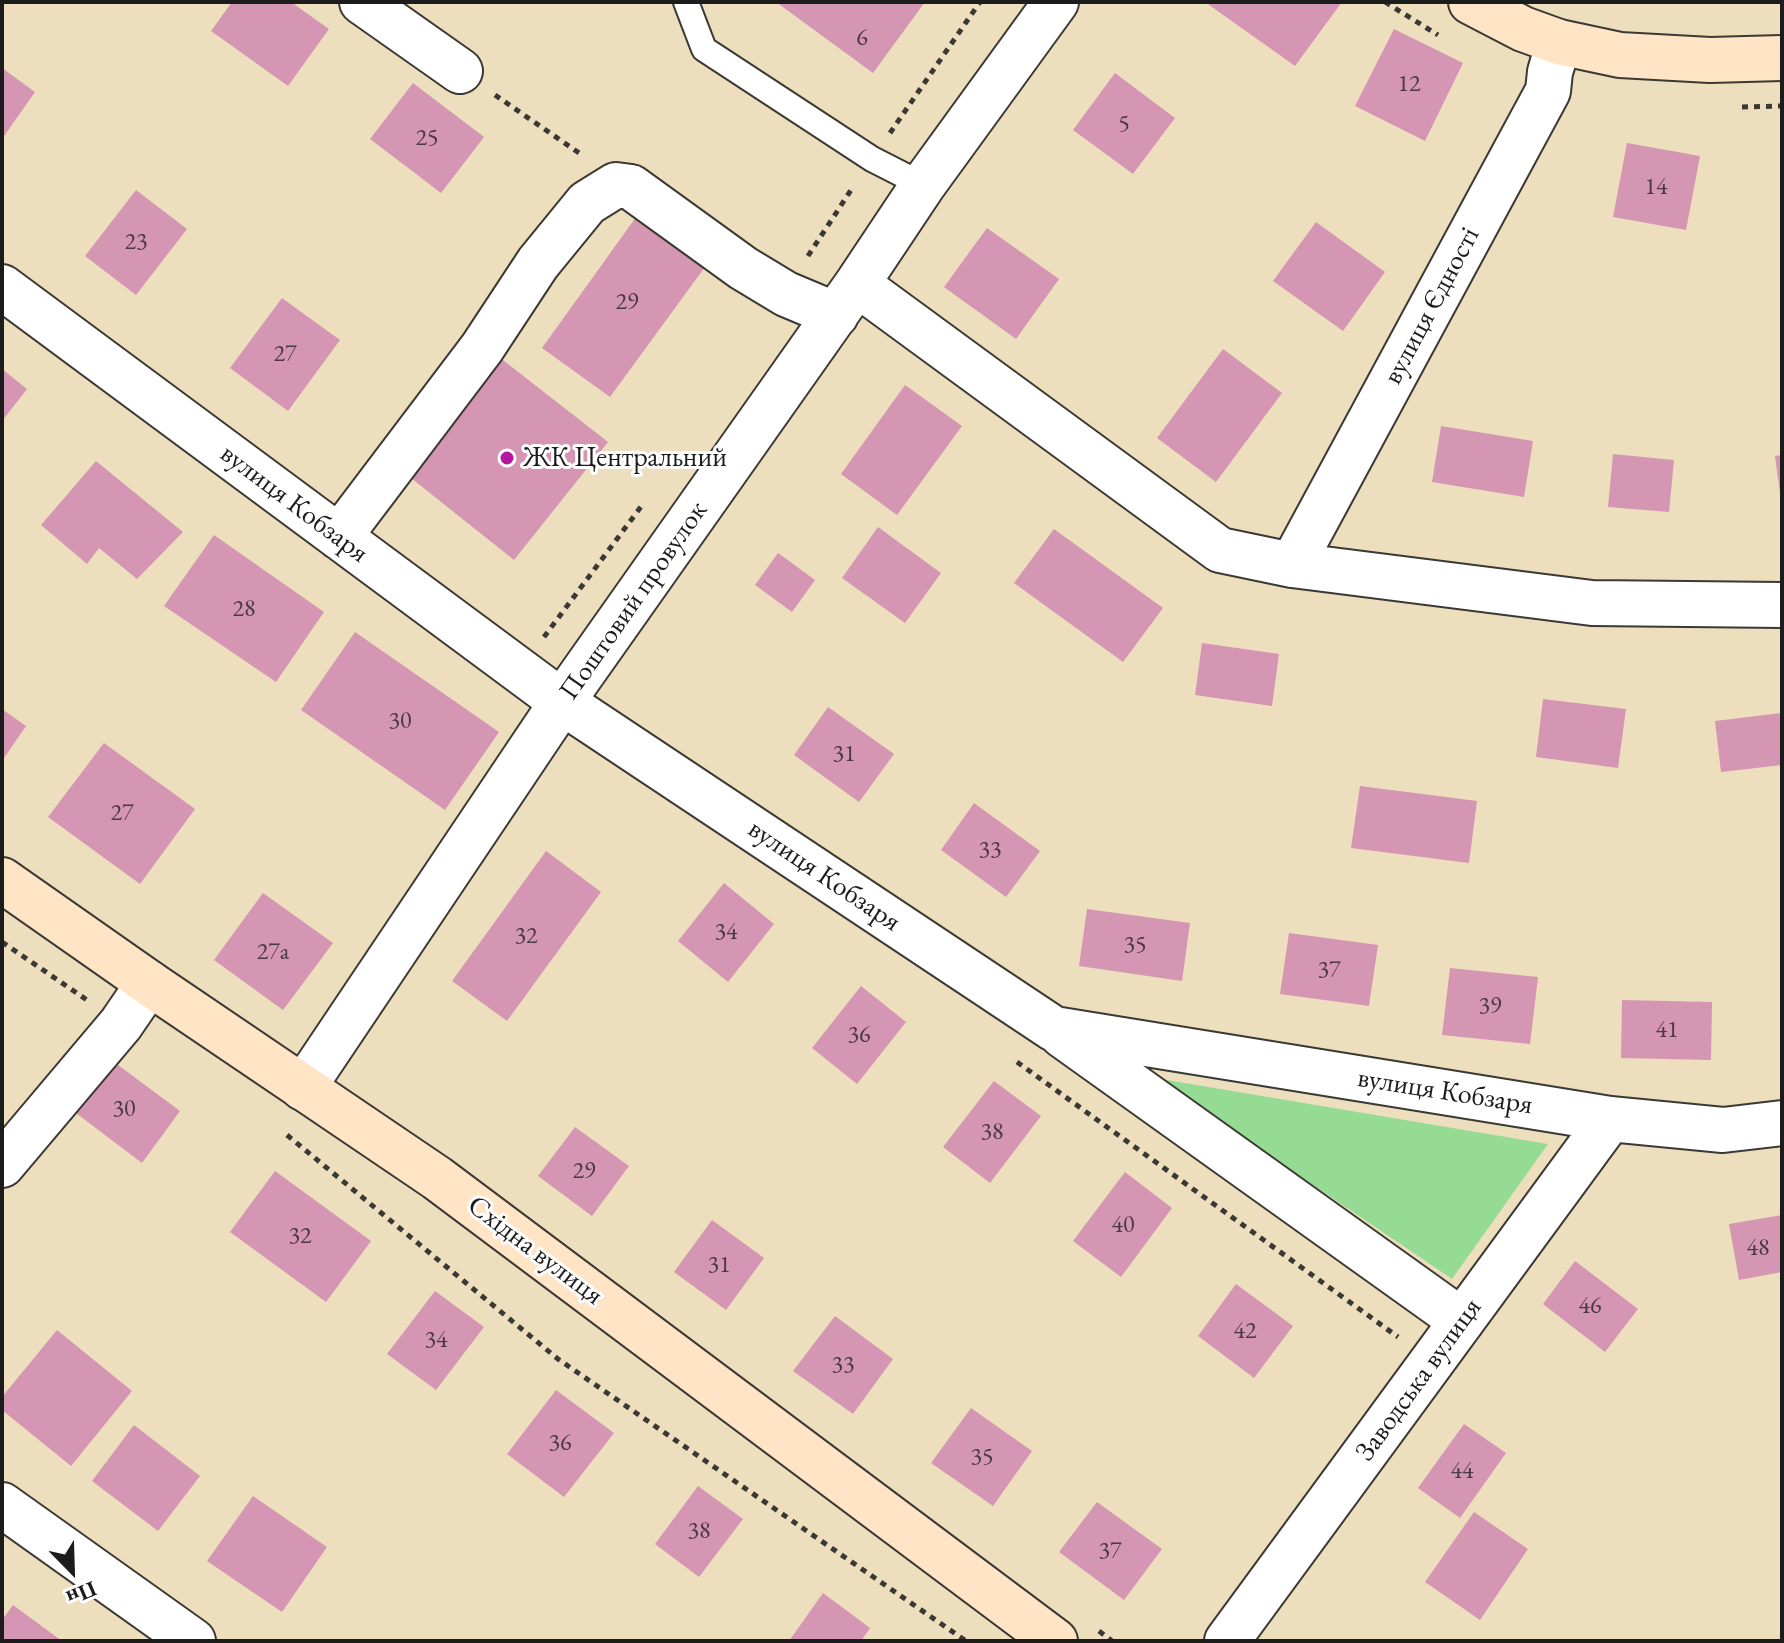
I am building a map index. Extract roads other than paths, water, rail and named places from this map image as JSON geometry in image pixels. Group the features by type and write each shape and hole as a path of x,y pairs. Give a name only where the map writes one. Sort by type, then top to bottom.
{"street":[{"path":"362,2 460,71"},
{"name":"Поштовий провулок","path":"303,1088 574,685 846,300 923,185 1056,2"},
{"path":"1471,2 1523,29 1559,42 1620,55 1661,59 1782,58"},
{"name":"вулиця Єдності","path":"1292,565 1548,91 1559,42"},
{"path":"339,537 482,348 538,263 587,203 616,185 631,187 743,268 786,294 846,300 1220,550 1292,565 1592,603 1782,605"},
{"name":"вулиця Кобзаря","path":"2,287 339,537 574,685 1054,1029 1610,1119 1723,1130 1782,1123"},
{"name":"Східна вулиця","path":"2,880 437,1178 1055,1641"},
{"path":"2,1165 121,1024 149,983"},
{"path":"1054,1029 1462,1321"},
{"name":"Заводська вулиця","path":"1227,1641 1610,1119"},
{"path":"2,1505 193,1641"}],"lane":[{"path":"686,2 704,49 872,159 923,185"}],"place":[{"name":"ЖК Центральний","path":"507,458"}]}
